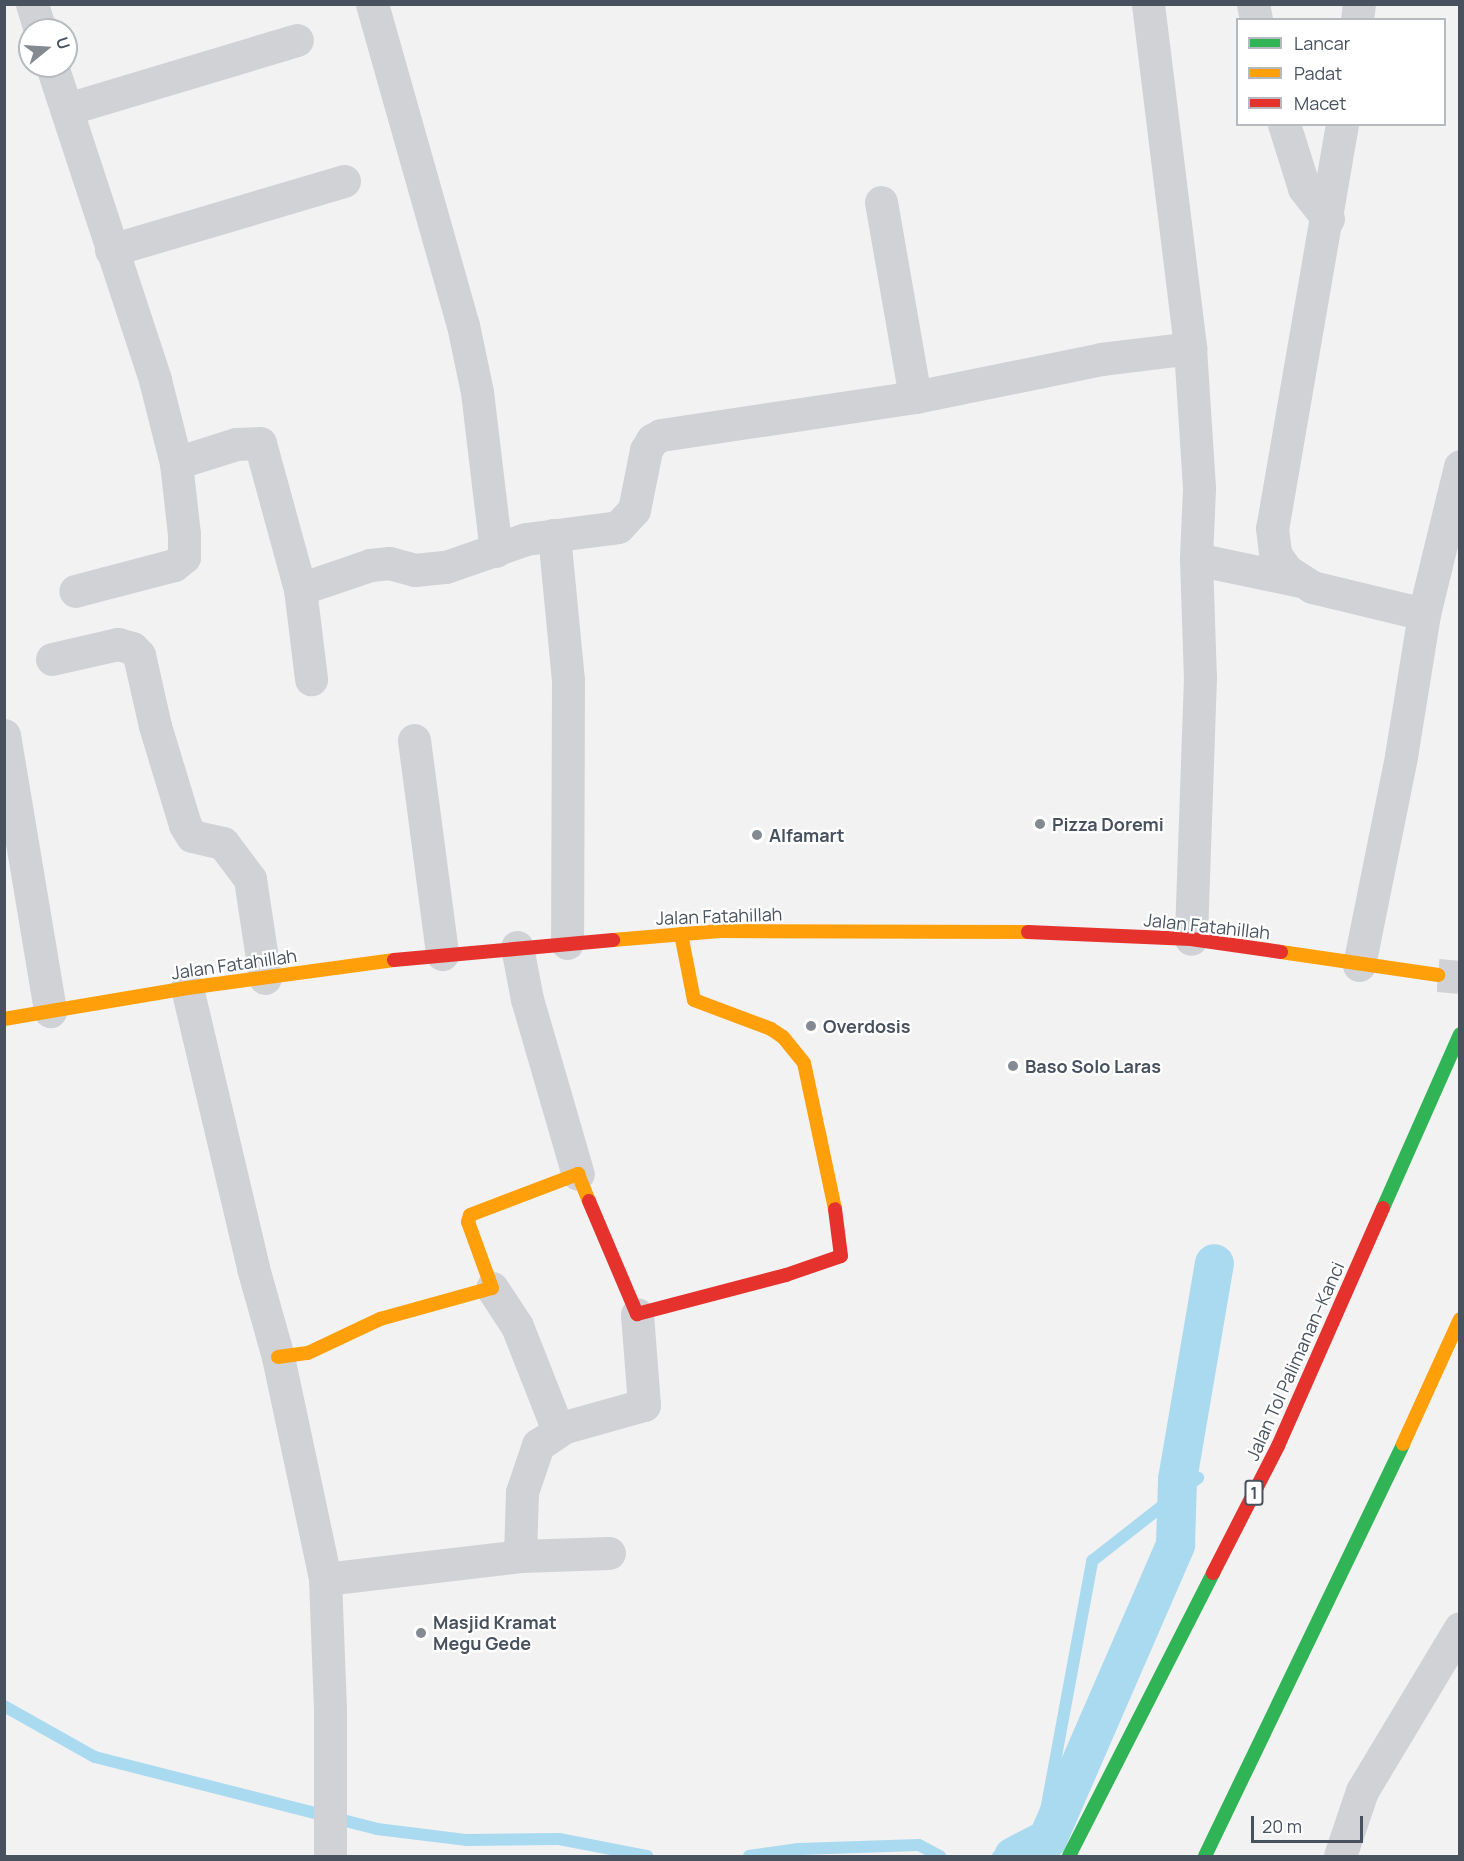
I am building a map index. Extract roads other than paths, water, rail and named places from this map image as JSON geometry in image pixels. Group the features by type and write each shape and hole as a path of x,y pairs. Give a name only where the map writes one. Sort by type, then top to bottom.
{"main road":[{"name":"Jalan Fatahillah","path":"4,1018 187,988 442,954 681,934 1016,931 1191,939 1438,975"},
{"path":"278,1357 308,1353 380,1319 427,1309 492,1287 468,1222 470,1215 579,1174 637,1314 835,1260 842,1252 804,1063 771,1029 694,1000 681,934"},
{"name":"Jalan Tol Palimanan–Kanci","path":"1069,1857 1278,1446 1460,1034"},
{"path":"1204,1857 1375,1504 1460,1319"}],"street":[{"path":"372,4 463,326 477,392 496,551"},
{"path":"1148,4 1190,348 1199,489 1196,559 1200,677 1191,939"},
{"path":"67,109 297,40"},
{"path":"56,78 155,380 176,463 184,556 174,565 75,591"},
{"path":"1285,126 1304,188 1328,219"},
{"path":"1300,581 1275,554 1272,528 1303,332 1328,219 1342,126"},
{"path":"111,250 344,181"},
{"path":"881,202 915,397"},
{"path":"300,589 370,565 389,563 415,570 436,568 496,551 526,539 618,527 628,520 638,500 646,450 652,440 661,435 915,397 1101,359 1190,348"},
{"path":"176,463 236,444 260,443 300,589 311,678"},
{"path":"1359,965 1401,756 1424,614 1460,466"},
{"path":"554,535 568,680 567,943"},
{"path":"1196,559 1300,581 1346,597 1424,614"},
{"path":"52,659 118,644 132,648 139,656 155,726 185,825 192,836 223,843 250,879 265,978"},
{"path":"4,735 50,1011"},
{"path":"414,740 442,954"},
{"path":"517,947 527,999 579,1174"},
{"path":"187,988 253,1268 278,1357 325,1579 332,1791 330,1844"},
{"path":"492,1287 521,1334 558,1430"},
{"path":"520,1556 526,1473 538,1445 558,1430 644,1405 637,1314"},
{"path":"325,1579 520,1556 609,1553"},
{"path":"1340,1857 1362,1791 1460,1628"},
{"path":"1424,1686 1460,1675"}],"waterway":[{"path":"1013,1856 1047,1839 1175,1544 1177,1479 1214,1263"},
{"path":"998,1856 1042,1832 1092,1561 1198,1478"},
{"path":"4,1706 95,1757 377,1829 467,1840 559,1839 647,1856"},
{"path":"749,1856 799,1849 919,1845 940,1856"}],"tunnel":[{"path":"1438,975 1460,977"}],"place":[{"name":"Pizza Doremi","path":"1040,824"},
{"name":"Alfamart","path":"757,835"},
{"name":"Overdosis","path":"811,1026"},
{"name":"Baso Solo Laras","path":"1013,1066"},
{"name":"Masjid Kramat Megu Gede","path":"421,1633"}]}
